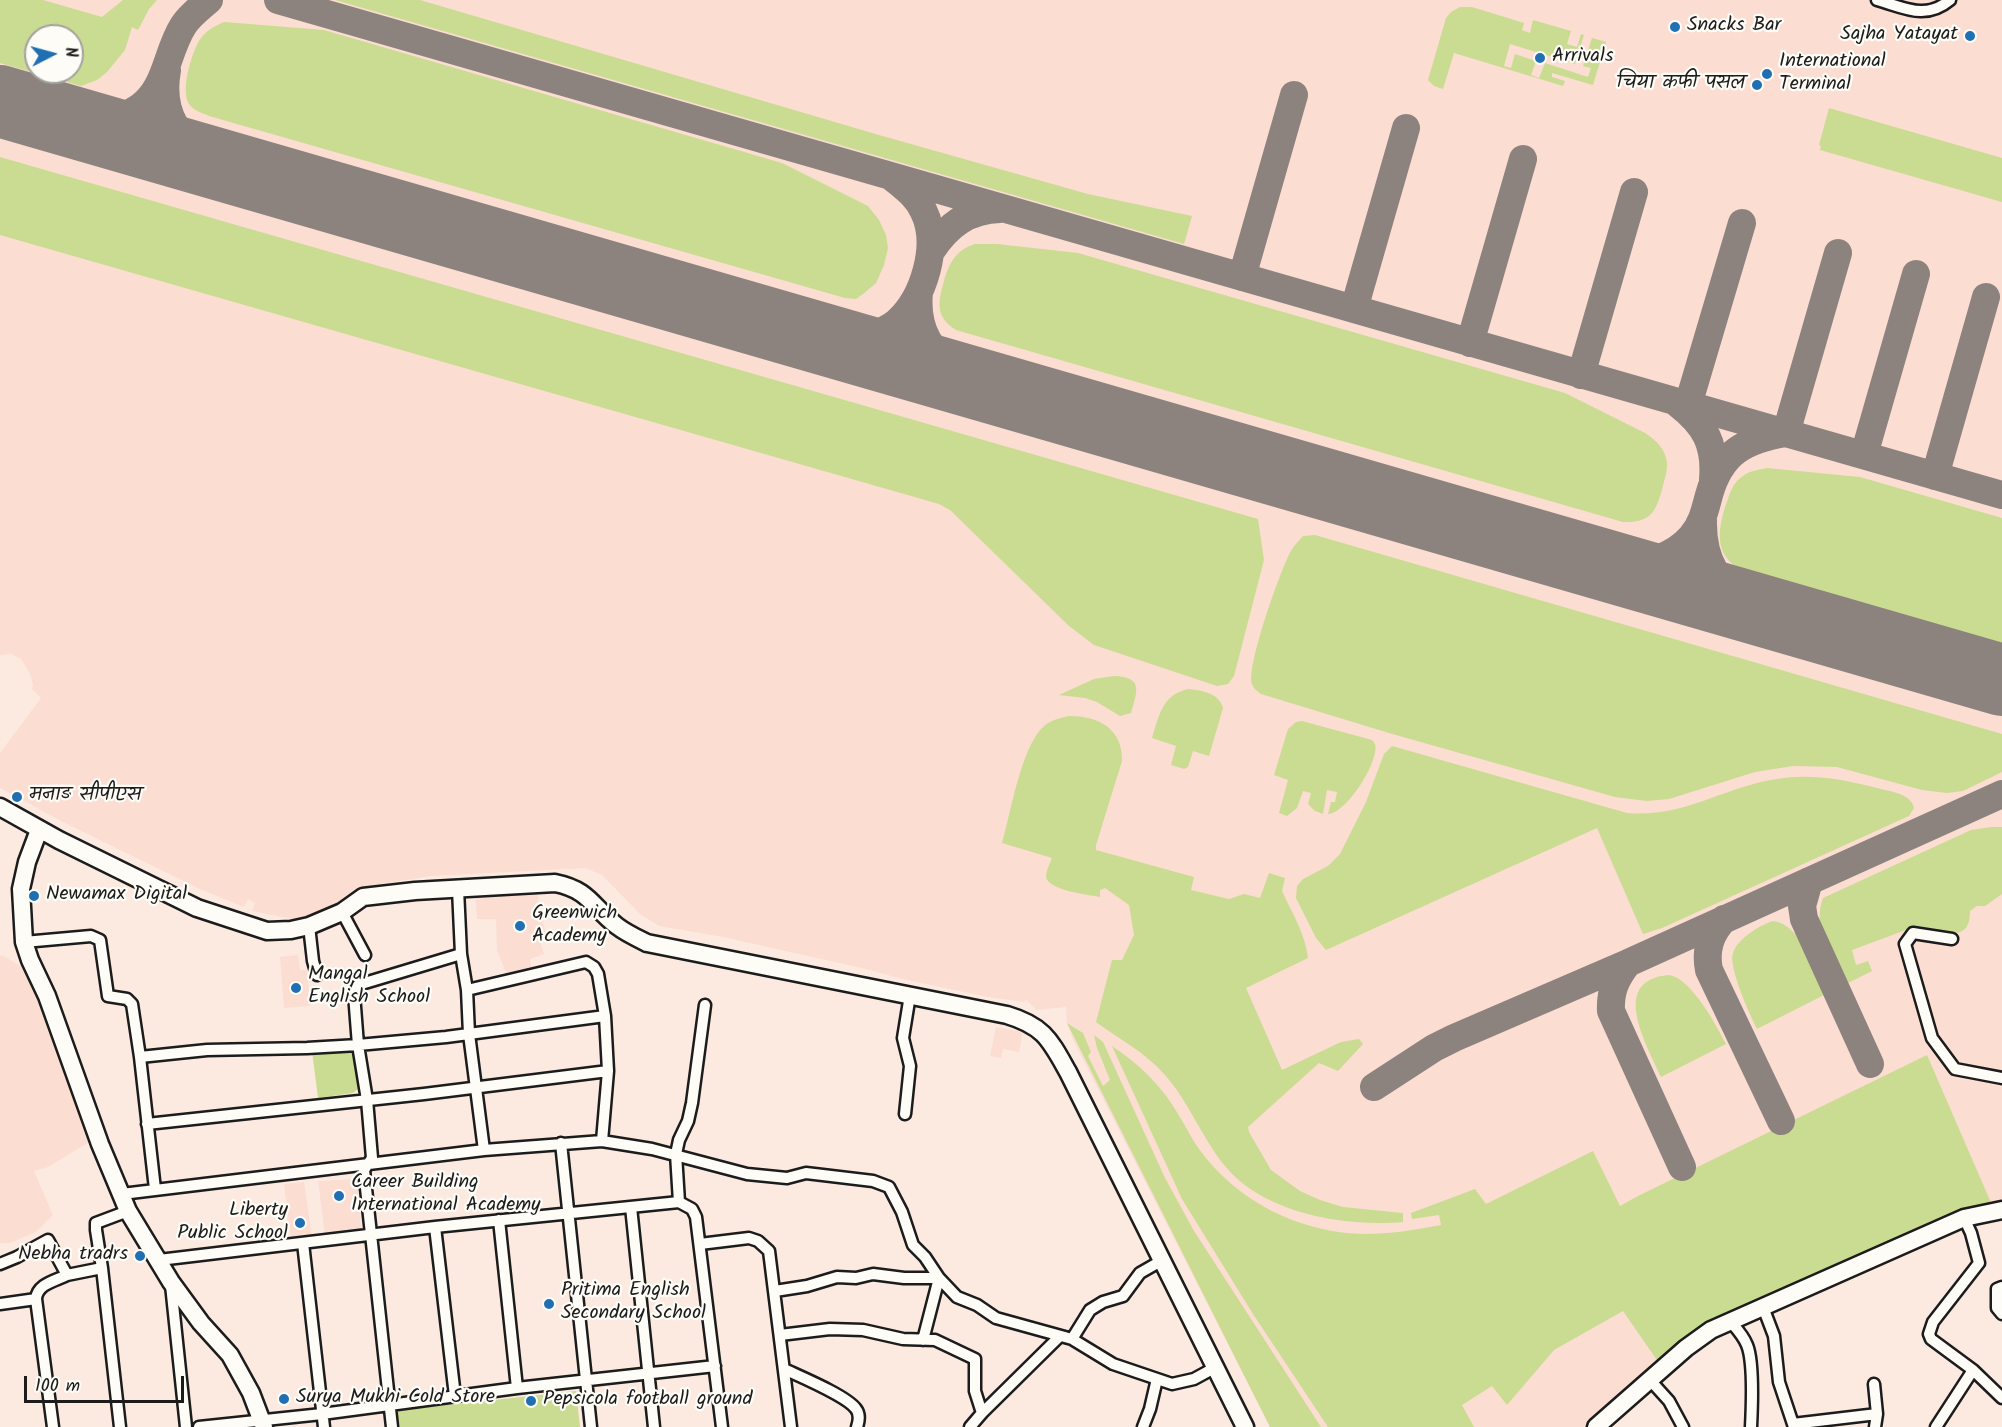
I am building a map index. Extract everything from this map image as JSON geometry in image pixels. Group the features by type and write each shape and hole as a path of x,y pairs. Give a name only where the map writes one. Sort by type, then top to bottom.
{"main road":[{"path":"0,807 39,830 197,908 267,931 291,930 309,926 342,912 363,897 404,892 555,883 573,887 587,896 616,926 647,943 1023,1020 1035,1026 1046,1036 1068,1072 1245,1427"},
{"path":"39,830 22,882 21,909 24,942 30,960 47,996 100,1144 128,1211 171,1282 201,1323 230,1355 251,1393 263,1423"},
{"path":"1596,1427 1699,1338 1730,1321 1964,1218 2002,1210"}],"street":[{"path":"1876,0 1893,3 1909,11 1924,12 1938,8 1950,0"},
{"path":"458,889 461,954 468,990 469,1034 484,1150"},
{"path":"342,912 365,955"},
{"path":"309,926 317,975"},
{"path":"1952,939 1913,933 1905,944 1932,1038 1955,1069 2002,1077"},
{"path":"24,942 91,936 100,940 108,996 127,999 132,1004 154,1189"},
{"path":"392,1427 364,1170 372,1158 354,994 358,985 461,954"},
{"path":"468,990 586,962 594,967 598,974 605,1016 608,1071 602,1141"},
{"path":"905,1114 910,1066 903,1038 910,996"},
{"path":"679,1202 676,1154 692,1103 705,1005"},
{"path":"140,1057 207,1050 358,1045 469,1034 605,1016"},
{"path":"147,1124 608,1071"},
{"path":"122,1194 484,1150 602,1141 676,1154 754,1175 787,1178 806,1173 873,1181 889,1187 902,1212 913,1245 957,1297 977,1305 996,1318 1072,1339 1113,1364 1172,1384 1194,1379 1215,1368"},
{"path":"561,1143 591,1427"},
{"path":"159,1260 435,1227 679,1202 692,1209 696,1217 722,1427"},
{"path":"631,1207 654,1427"},
{"path":"120,1427 96,1223 128,1211"},
{"path":"1964,1218 1971,1233 1979,1263 1933,1322 1929,1334 1931,1339 1973,1370 2002,1398"},
{"path":"499,1220 517,1388"},
{"path":"435,1227 455,1396"},
{"path":"700,1244 749,1238 758,1241 770,1251 791,1427"},
{"path":"0,1264 48,1240 67,1275"},
{"path":"303,1243 324,1427"},
{"path":"1072,1339 1090,1310 1103,1302 1123,1296 1140,1273 1161,1261"},
{"path":"53,1427 36,1293 40,1287 67,1275 102,1268"},
{"path":"775,1291 807,1286 837,1277 856,1278 873,1274 904,1278 939,1278"},
{"path":"923,1340 939,1278"},
{"path":"171,1282 186,1427"},
{"path":"2002,1287 1997,1289 1997,1308 2002,1314"},
{"path":"0,1304 36,1299"},
{"path":"1763,1307 1774,1336 1779,1382 1793,1425 1876,1414"},
{"path":"1730,1321 1741,1333 1748,1346 1752,1397 1751,1427"},
{"path":"780,1335 847,1329 935,1340 975,1359 975,1391 982,1413"},
{"path":"970,1427 1060,1336"},
{"path":"199,1427 263,1423 389,1404 715,1366"},
{"path":"784,1369 848,1401 858,1410 857,1427"},
{"path":"1936,1427 1973,1370"},
{"path":"1143,1427 1150,1409 1156,1379"},
{"path":"1650,1380 1669,1401 1683,1427"},
{"path":"1874,1384 1875,1427"}],"shaded area":[{"path":"0,0 2002,0 2002,1203 1685,1341 1585,1427 1270,1427 1073,1040 1067,1023 1066,1007 1037,1010 1026,1000 1024,1002 988,997 723,937 659,926 640,914 602,875 585,868 431,876 381,884 315,916 293,919 252,911 255,903 248,899 244,907 200,889 63,822 0,788 0,753 41,698 32,689 30,674 21,659 11,654 0,655"},
{"name":"Greenwich Academy","path":"537,889 546,934 539,937 544,954 530,959 531,967 506,973 497,950 496,919 477,919 475,893"},
{"path":"2,955 29,971 41,996 91,1141 48,1167 34,1171 53,1215 36,1232 10,1243 0,1243 0,956"},
{"name":"Mangal English School","path":"298,955 300,970 307,970 310,1006 284,1008 280,957"},
{"path":"996,1027 1023,1032 1019,1052 1003,1049 1001,1058 990,1056"},
{"name":"Career Building International Academy","path":"357,1179 361,1229 325,1235 318,1181"},
{"name":"Liberty Public School","path":"304,1182 312,1237 291,1239 284,1184"}],"green space":[{"path":"0,0 43,0 102,17 123,0 157,0 149,9 138,30 132,27 125,50 107,72 97,80 81,86 74,84 84,84 84,24 24,24 24,70 0,63"},
{"path":"335,0 420,0 1088,194 1192,216 1184,244"},
{"path":"1460,7 1472,7 1524,23 1522,30 1530,33 1533,20 1571,31 1567,44 1577,47 1581,34 1584,35 1575,64 1510,44 1504,66 1511,68 1515,54 1536,61 1531,75 1539,78 1545,63 1588,77 1591,68 1583,66 1592,38 1606,42 1593,85 1552,73 1552,77 1565,81 1563,86 1454,53 1443,89 1434,86 1428,80 1446,18"},
{"path":"224,22 324,30 782,163 868,206 879,220 886,235 888,248 884,265 876,283 863,294 856,299 845,298 209,116 195,110 189,104 186,81 191,61 201,38 211,28"},
{"path":"1829,108 2002,158 2002,202 1820,150 1819,145"},
{"path":"0,157 1258,519 1264,560 1234,676 1228,684 1217,686 1094,645 1069,626 950,510 939,504 0,235"},
{"path":"975,244 997,244 1078,253 1565,393 1645,433 1658,443 1665,454 1667,465 1658,502 1647,518 1623,522 956,330 944,320 941,314 942,289 948,268 954,258"},
{"path":"1767,468 1860,477 2002,518 2002,643 1736,567 1729,561 1721,547 1720,532 1725,507 1732,488 1740,478 1749,472"},
{"path":"1315,535 2002,734 2002,772 1963,791 1947,793 1922,790 1837,767 1793,766 1755,772 1669,799 1647,801 1615,797 1261,694 1253,685 1252,674 1259,639 1273,596 1286,561 1294,547 1303,536"},
{"path":"1114,676 1130,679 1136,687 1131,713 1120,716 1097,702 1059,695 1094,679"},
{"path":"1188,689 1214,696 1223,708 1209,756 1193,751 1188,767 1184,769 1171,765 1176,746 1152,738 1167,701 1179,692"},
{"path":"1069,716 1090,719 1107,726 1114,733 1121,750 1122,761 1096,850 1194,877 1191,890 1229,899 1244,894 1260,898 1269,873 1285,878 1282,891 1301,932 1308,958 1246,988 1282,1070 1341,1042 1359,1039 1363,1044 1338,1071 1319,1063 1248,1127 1249,1132 1271,1170 1300,1191 1343,1207 1403,1213 1403,1222 1357,1222 1332,1219 1307,1214 1261,1196 1225,1166 1165,1075 1140,1053 1096,1022 1112,960 1122,960 1134,935 1129,905 1105,888 1100,890 1100,897 1061,889 1048,882 1046,877 1052,858 1002,843 1029,749 1044,726"},
{"path":"1302,721 1372,740 1375,744 1375,752 1367,774 1352,796 1335,812 1328,814 1331,802 1335,802 1337,792 1327,790 1323,814 1315,811 1308,804 1311,793 1303,791 1297,808 1287,816 1279,813 1288,780 1274,775 1288,729 1296,722"},
{"path":"1392,746 1627,813 1648,813 1686,807 1739,788 1790,777 1842,780 1896,793 1909,800 1914,808 1909,816 1662,928 1643,934 1597,828 1326,950 1316,938 1296,898 1297,886 1303,879 1328,866 1340,854 1366,802 1384,754"},
{"path":"2002,827 2002,894 1985,906 1977,906 1970,911 1969,923 1958,932 1914,927 1852,950 1856,965 1868,961 1872,971 1842,986 1821,931 1820,909 1823,898 1971,830"},
{"path":"1773,921 1792,930 1800,939 1828,993 1757,1029 1737,980 1732,960 1733,953 1739,943 1750,933"},
{"path":"1669,975 1686,984 1694,993 1726,1044 1661,1077 1641,1032 1636,1001 1640,989 1651,980"},
{"path":"1067,1023 1083,1033 1091,1052 1088,1056 1103,1086 1110,1080 1094,1035 1103,1042 1165,1178 1194,1231 1321,1427 1270,1427"},
{"path":"1112,1046 1141,1068 1157,1085 1172,1104 1199,1149 1231,1184 1271,1211 1316,1228 1364,1234 1441,1225 1439,1215 1412,1219 1411,1213 1475,1189 1486,1204 1593,1151 1620,1206 1927,1055 1992,1205 1659,1363 1623,1311 1554,1350 1507,1405 1492,1386 1462,1405 1474,1427 1328,1427 1253,1314 1182,1199"},
{"path":"348,1049 353,1051 360,1087 353,1093 318,1098 312,1051"},
{"name":"Pepsicola football ground","path":"576,1391 580,1427 395,1427 393,1411"}],"taxiway":[{"path":"93,128 129,114 149,99 161,80 183,26 191,15 209,0"},
{"path":"278,0 2002,495"},
{"path":"167,70 166,100 174,125 191,145 215,163"},
{"path":"1242,277 1294,95"},
{"path":"1354,309 1406,128"},
{"path":"1470,343 1523,159"},
{"path":"836,343 868,336 890,327 907,312 922,285 930,255 929,225 918,202 893,178"},
{"path":"1581,375 1634,192"},
{"path":"931,251 944,234 960,221 978,212 1000,209"},
{"path":"1688,405 1742,223"},
{"path":"1615,568 1666,556 1683,545 1698,527 1714,480 1728,458 1747,444 1786,433 1838,253"},
{"path":"1864,455 1916,274"},
{"path":"919,292 923,331 934,350 961,379"},
{"path":"1935,476 1986,297"},
{"path":"1678,404 1695,420 1707,436 1713,456 1713,480"},
{"path":"1703,520 1705,548 1714,571 1730,591 1753,607"},
{"path":"1682,1167 1611,1011 1615,985 1628,963 2002,794"},
{"path":"1809,881 1802,906 1804,919 1870,1064"},
{"path":"1724,919 1715,930 1710,943 1709,970 1781,1121"},
{"path":"1374,1087 1434,1048 1454,1038 1628,963"}],"runway":[{"path":"0,101 2002,680"}],"place":[{"name":"Snacks Bar","path":"1675,27"},
{"name":"Sajha Yatayat","path":"1970,36"},
{"name":"Arrivals","path":"1540,58"},
{"name":"International Terminal","path":"1767,74"},
{"name":"चिया कफी पसल","path":"1757,85"},
{"name":"मनाङ सीपीएस","path":"17,797"},
{"name":"Newamax Digital","path":"34,896"},
{"name":"Greenwich Academy","path":"520,926"},
{"name":"Mangal English School","path":"296,988"},
{"name":"Career Building International Academy","path":"339,1196"},
{"name":"Liberty Public School","path":"300,1223"},
{"name":"Nebha tradrs","path":"140,1256"},
{"name":"Pritima English Secondary School","path":"549,1304"},
{"name":"Surya Mukhi Cold Store","path":"284,1399"},
{"name":"Pepsicola football ground","path":"531,1401"}]}
